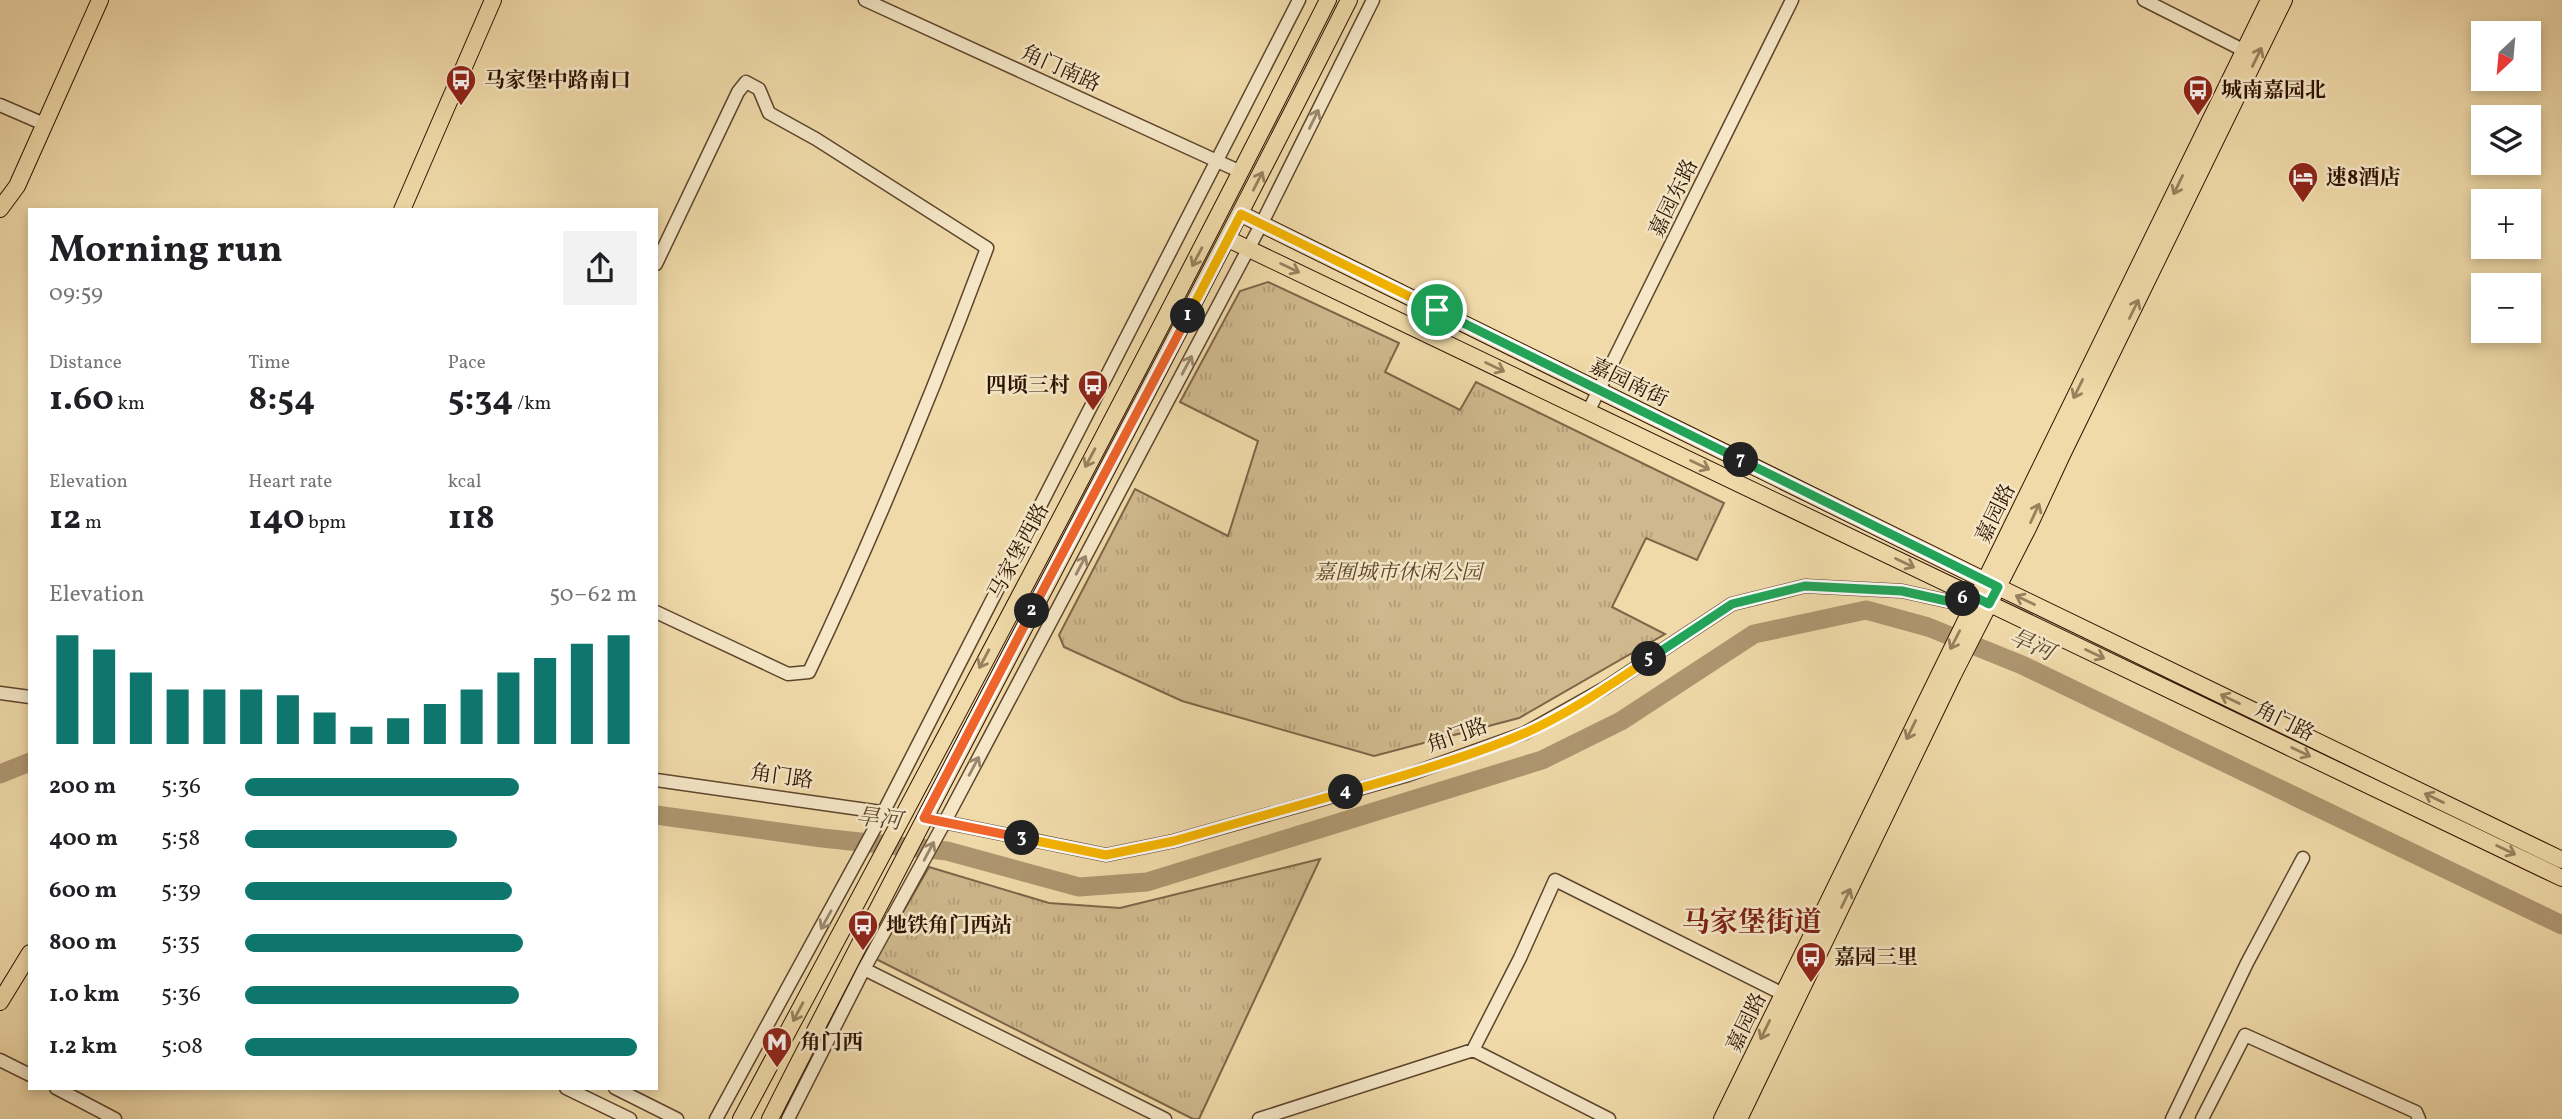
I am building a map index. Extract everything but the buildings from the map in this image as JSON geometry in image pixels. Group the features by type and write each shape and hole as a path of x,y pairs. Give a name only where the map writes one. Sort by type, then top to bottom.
{"main road":[{"path":"0,209 17,186 100,0"},
{"path":"403,208 493,0"},
{"name":"马家堡西路","path":"741,1119 1241,172 1328,0"},
{"name":"马家堡西路","path":"770,1119 896,871 1241,214 1349,0"},
{"name":"嘉园路","path":"1992,584 2269,0"},
{"name":"嘉园路","path":"1722,1119 2284,0"},
{"name":"嘉园南街","path":"1241,214 1992,584"},
{"path":"1228,239 1588,412 1979,608"},
{"name":"角门路","path":"1992,584 2562,860"},
{"name":"角门路","path":"1979,608 2562,878"},
{"name":"嘉园路","path":"1739,1119 1947,671"},
{"path":"0,1002 28,956"}],"street":[{"name":"角门南路","path":"865,0 1241,172"},
{"name":"马家堡西路","path":"716,1119 858,861 1299,0"},
{"path":"788,1119 864,969 1249,248 1373,0"},
{"name":"嘉园东路","path":"1588,412 1792,0"},
{"path":"2144,0 2245,51"},
{"path":"658,260 738,92 746,82 759,89 769,113 816,139 986,248 946,355 861,562 808,671 788,674 658,613"},
{"path":"0,105 44,124"},
{"name":"角门路","path":"921,823 943,824 1106,855 1160,844 1408,775 1525,733 1605,688 1732,604 1805,586 1902,591 1979,608"},
{"path":"0,692 28,696"},
{"name":"角门路","path":"658,780 880,818 900,819"},
{"path":"2172,1119 2302,858"},
{"path":"1473,1050 1520,958 1555,880 1783,994"},
{"path":"864,969 1165,1119"},
{"path":"2202,1119 2245,1035 2416,1112 2419,1119"},
{"path":"1259,1119 1473,1050 1609,1119"},
{"path":"0,1060 28,1074"},
{"path":"60,1090 116,1119"},
{"path":"570,1090 630,1119"},
{"path":"619,1090 677,1119"},
{"path":"85,1119 91,1107"}],"green space":[{"name":"嘉囿城市休闲公园","path":"1268,282 1399,343 1385,372 1460,410 1476,382 1724,503 1697,560 1646,538 1612,607 1665,634 1519,718 1374,756 1182,701 1064,647 1059,635 1135,489 1228,536 1258,441 1180,402 1240,291"},
{"path":"1320,859 1199,1119 1193,1119 876,959 929,867 1049,903 1120,908"}],"waterway":[{"name":"旱河","path":"658,815 822,838 947,851 1079,887 1147,882 1542,760 1621,721 1754,634 1866,610 1928,627 2022,665 2562,925"},
{"name":"旱河","path":"0,774 28,763"}],"place":[{"name":"马家堡中路南口","path":"461,107"},
{"name":"城南嘉园北","path":"2198,117"},
{"name":"速8酒店","path":"2303,204"},
{"name":"四顷三村","path":"1093,412"},
{"name":"地铁角门西站","path":"863,952"},
{"name":"嘉园三里","path":"1811,984"},
{"name":"角门西","path":"777,1069"}],"district":[{"name":"马家堡街道","path":"1752,921"}],"route":[{"path":"1241,214 1437,310 1998,587 1989,604 1977,598 1947,601 1902,591 1805,586 1732,604 1605,688 1525,733 1408,775 1174,841 1106,855 924,818 1241,214"}]}
